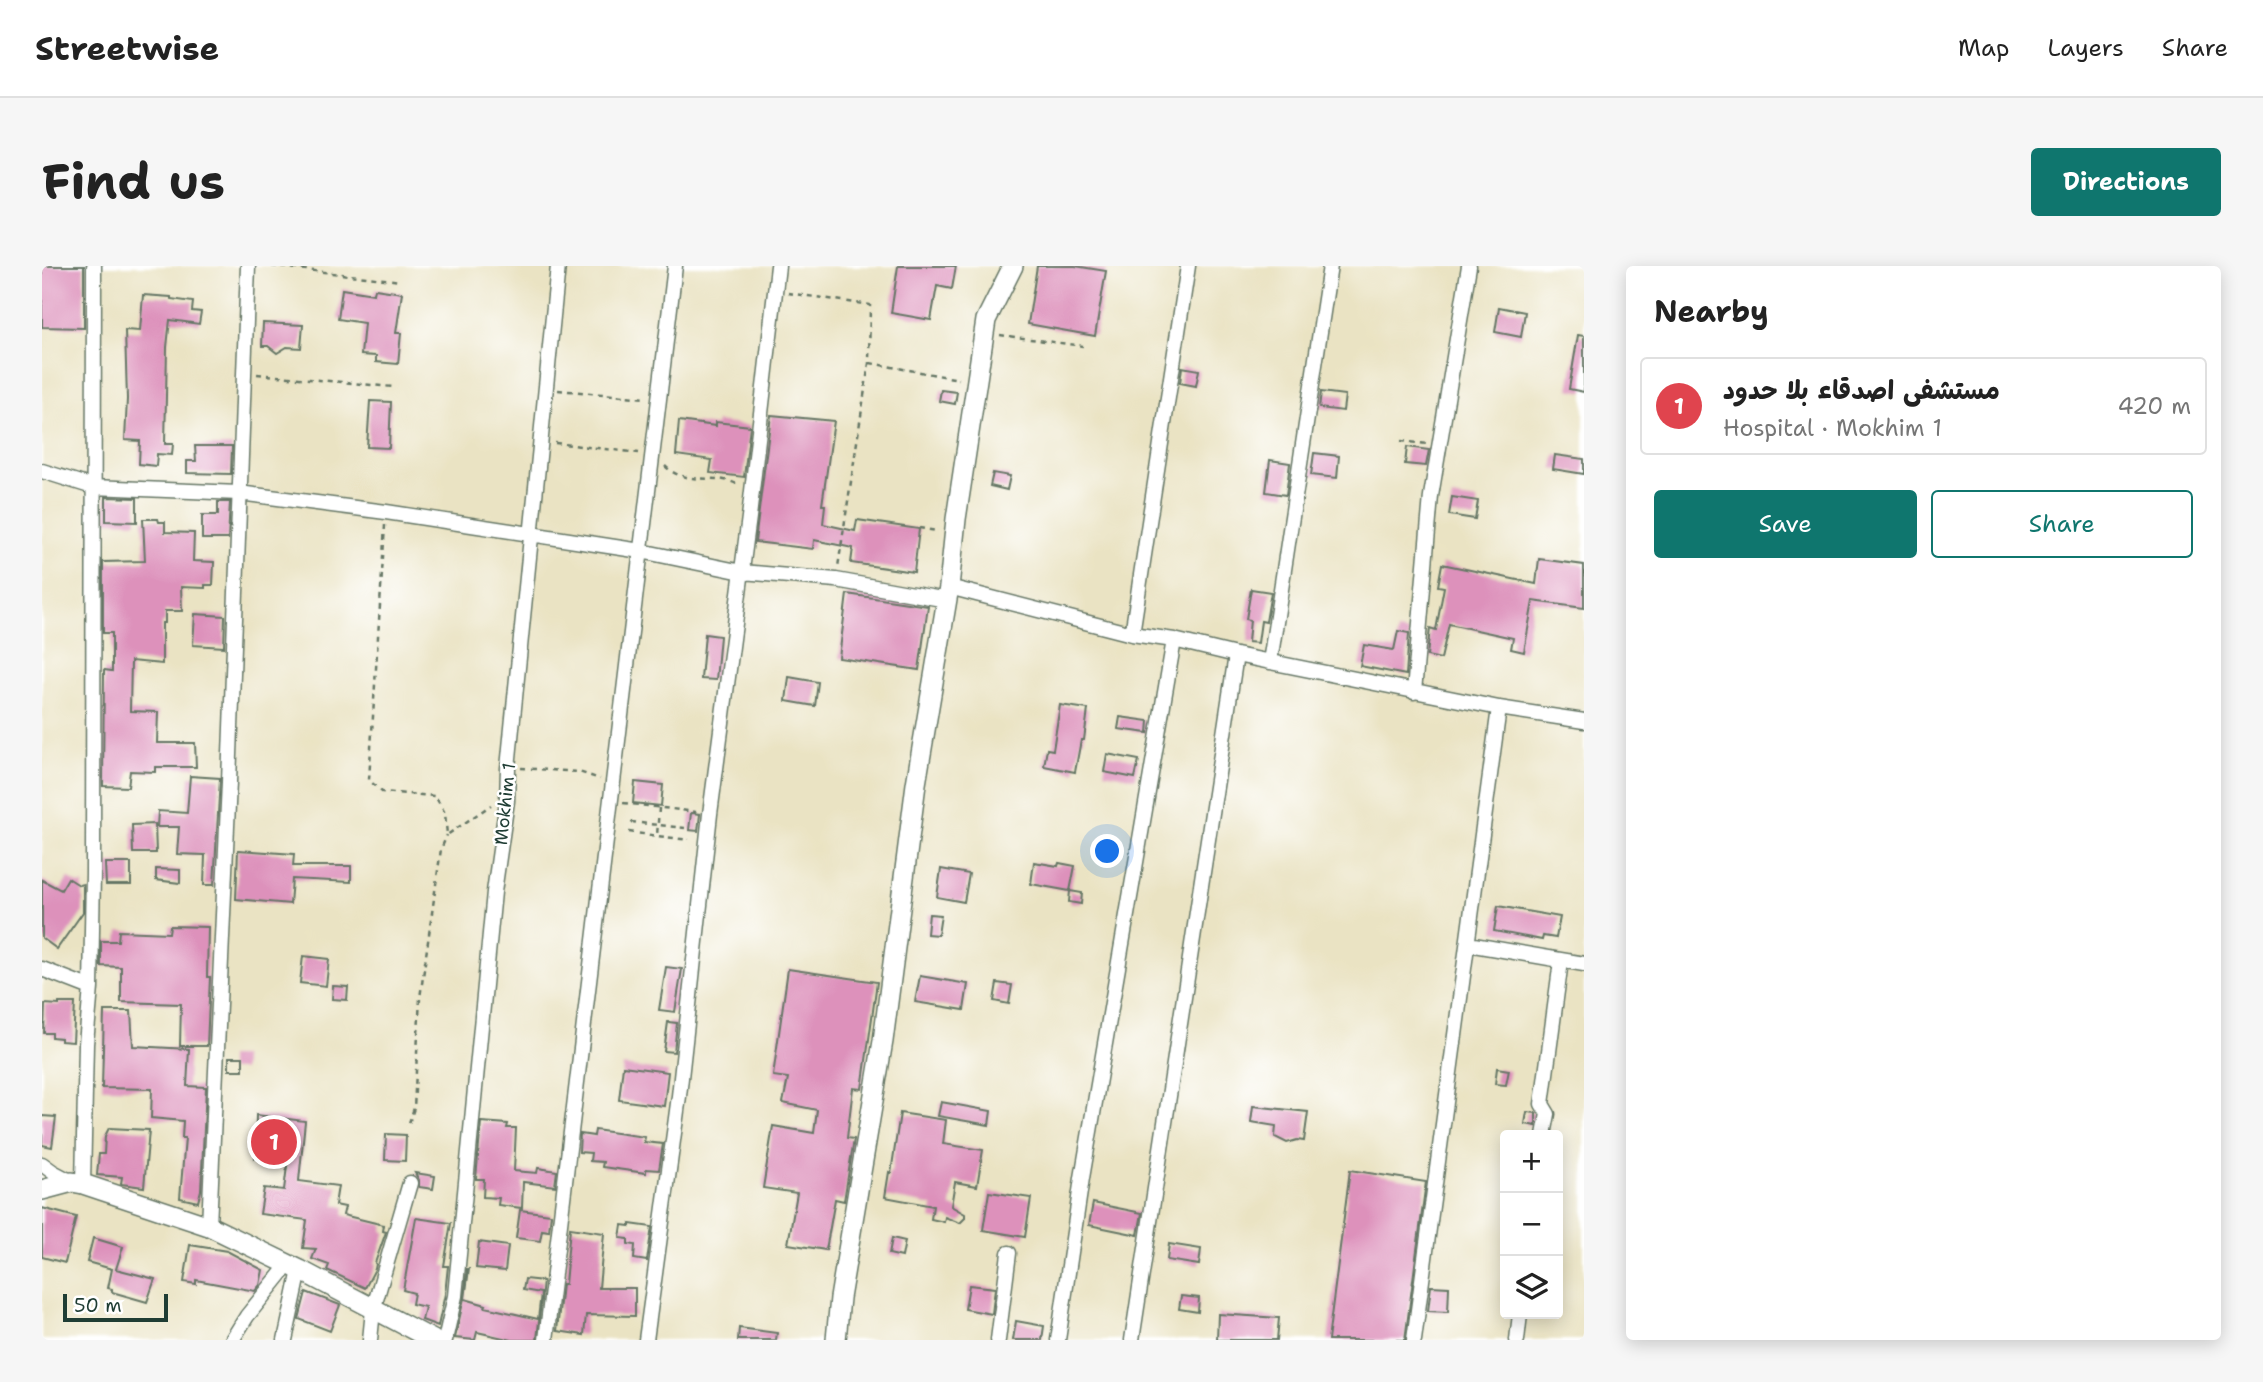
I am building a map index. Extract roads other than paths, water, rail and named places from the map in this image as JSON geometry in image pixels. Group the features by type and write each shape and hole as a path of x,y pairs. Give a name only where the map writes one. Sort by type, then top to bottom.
{"street":[{"path":"77,1183 91,988 94,266"},
{"path":"209,1226 248,266"},
{"name":"Mokhim 1","path":"444,1340 455,1296 494,892 507,801 508,768 558,266"},
{"path":"546,1340 675,266"},
{"path":"646,1340 679,1096 710,814 778,266"},
{"path":"836,1340 883,1041 916,784 948,593 956,519 986,320 1013,266"},
{"path":"1132,634 1188,266"},
{"path":"1270,662 1330,266"},
{"path":"1414,692 1432,496 1469,266"},
{"path":"42,471 93,487 239,493 386,512 641,551 742,572 948,593 1414,692 1584,721"},
{"path":"1058,1340 1082,1178 1174,639"},
{"path":"1132,1340 1236,655"},
{"path":"1414,1340 1499,708"},
{"path":"1468,944 1584,964"},
{"path":"1545,1130 1548,1114 1542,1104 1562,961"},
{"path":"42,969 91,988"},
{"path":"42,1164 77,1183 209,1226 433,1340"},
{"path":"370,1340 373,1310 410,1182"},
{"path":"42,1190 77,1183"},
{"path":"998,1340 1009,1253"},
{"path":"232,1340 247,1316 294,1267"},
{"path":"285,1340 294,1267"},
{"path":"1517,1340 1519,1319"}],"place":[{"name":"مستشفى اصدقاء بلا حدود","path":"274,1142"}]}
